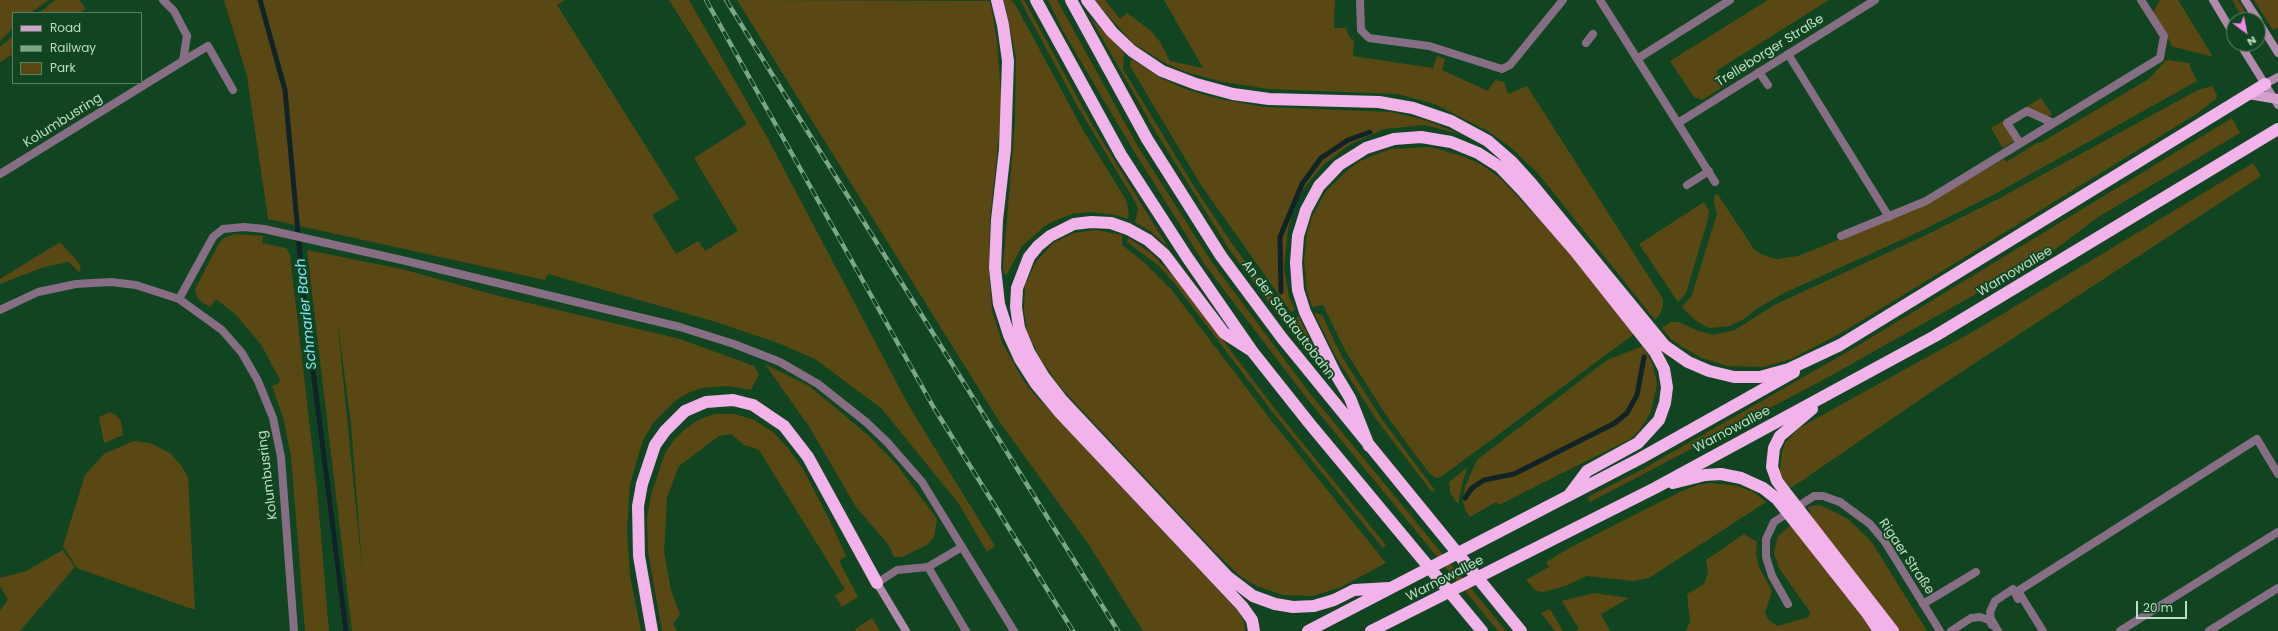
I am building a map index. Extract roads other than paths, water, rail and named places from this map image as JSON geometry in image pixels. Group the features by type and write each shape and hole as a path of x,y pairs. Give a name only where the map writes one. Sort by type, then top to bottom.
{"highway":[{"path":"997,0 1004,25 1008,61 1005,149 997,220 995,268 999,304 1009,335 1020,359 1036,384 1060,413 1242,606 1252,620 1254,631"},
{"path":"1036,0 1121,155 1187,257 1252,351 1482,631"},
{"name":"An der Stadtautobahn","path":"1071,0 1147,139 1221,256 1282,338 1521,631"},
{"path":"1087,0 1112,32 1132,51 1162,71 1196,84 1233,94 1269,99 1379,102 1413,108 1451,121 1488,141 1512,162 1531,183 1665,346 1688,362 1709,371 1734,377 1760,377 1789,369 1840,345 2265,84"},
{"name":"Warnowallee","path":"1371,631 1655,488 1935,336 2099,239 2274,131"},
{"path":"1369,446 1350,398 1335,372 1305,312 1298,290 1296,263 1298,236 1306,210 1319,186 1339,165 1366,148 1394,139 1421,137 1451,142 1478,153 1500,167 1522,190 1585,263 1655,352 1664,369 1667,387 1665,403 1659,420 1638,443 1587,471 1569,496"},
{"path":"1252,351 1224,333 1165,255 1148,240 1128,229 1111,223 1091,222 1074,224 1050,236 1038,246 1029,258 1017,288 1016,307 1019,328 1029,352 1044,377 1061,399 1228,577 1253,596 1274,604 1293,607 1314,606 1334,600 1354,590 1389,588"},
{"name":"Warnowallee","path":"1308,631 1496,532 1569,496 1735,407 1840,345"},
{"path":"1836,390 1780,436 1774,448 1772,467 1781,496 1893,631"},
{"path":"652,631 645,602 638,556 638,512 642,484 655,446 665,431 684,411 706,402 733,400 753,405 784,426 808,457 877,583"},
{"path":"1655,488 1705,475 1721,474 1741,478 1781,496"},
{"path":"1800,520 1879,631"},
{"path":"1385,631 1406,614"}],"main road":[{"path":"2213,0 2226,22"},
{"path":"2245,0 2253,12"},
{"path":"2266,33 2278,53"},
{"path":"2245,52 2265,84 2277,98"},
{"path":"2265,84 2278,76"},
{"path":"2248,94 2277,98"},
{"path":"2274,131 2278,121"},
{"path":"877,583 906,631"}],"street":[{"path":"163,0 174,11 187,36 182,61"},
{"path":"1360,0 1361,30 1369,38 1429,46 1502,69 1510,65 1563,0"},
{"path":"1600,0 1715,182"},
{"path":"1637,59 1730,0"},
{"name":"Trelleborger Straße","path":"1678,123 1875,0"},
{"path":"1842,236 1926,201 2160,58 2164,36 2141,0"},
{"path":"2146,8 2150,0"},
{"path":"1586,44 1593,34"},
{"name":"Kolumbusring","path":"0,174 208,46 233,90"},
{"path":"1788,54 1889,217"},
{"path":"1759,72 1768,85"},
{"path":"2020,143 2007,123 2028,111 2054,123"},
{"path":"1687,185 1708,172"},
{"path":"179,299 213,237 219,231 233,227 271,231 680,327 734,344 780,362 818,384 843,402 887,442 922,482 1014,631"},
{"name":"Kolumbusring","path":"0,310 38,292 76,284 111,282 136,285 179,299 222,330 237,347 258,381 268,401 281,457 294,631"},
{"path":"2043,631 2018,591 2257,439 2278,474"},
{"name":"Rigaer Straße","path":"1788,604 1772,576 1766,558 1766,539 1778,519 1814,496 1823,496 1840,502 1870,524 1885,542 1940,631"},
{"path":"2120,631 2278,532"},
{"path":"877,583 897,570 928,567 962,547"},
{"path":"928,567 966,631"},
{"path":"1923,604 1976,572"},
{"path":"2209,631 2278,588"},
{"path":"1997,631 1991,619 1990,612 1995,601 2013,589 2038,631"},
{"path":"1950,631 1971,618 1980,616 1989,620 1997,631"}],"waterway":[{"name":"Schmarler Bach","path":"260,0 285,90 304,299 346,631"},
{"path":"1281,292 1280,237 1302,184 1321,158 1348,140 1370,132"},
{"path":"1465,498 1472,488 1484,480 1514,474 1615,423 1627,413 1637,395 1644,357"}],"railway":[{"path":"706,0 934,408 1073,631"},
{"path":"726,0 1118,631"}]}
